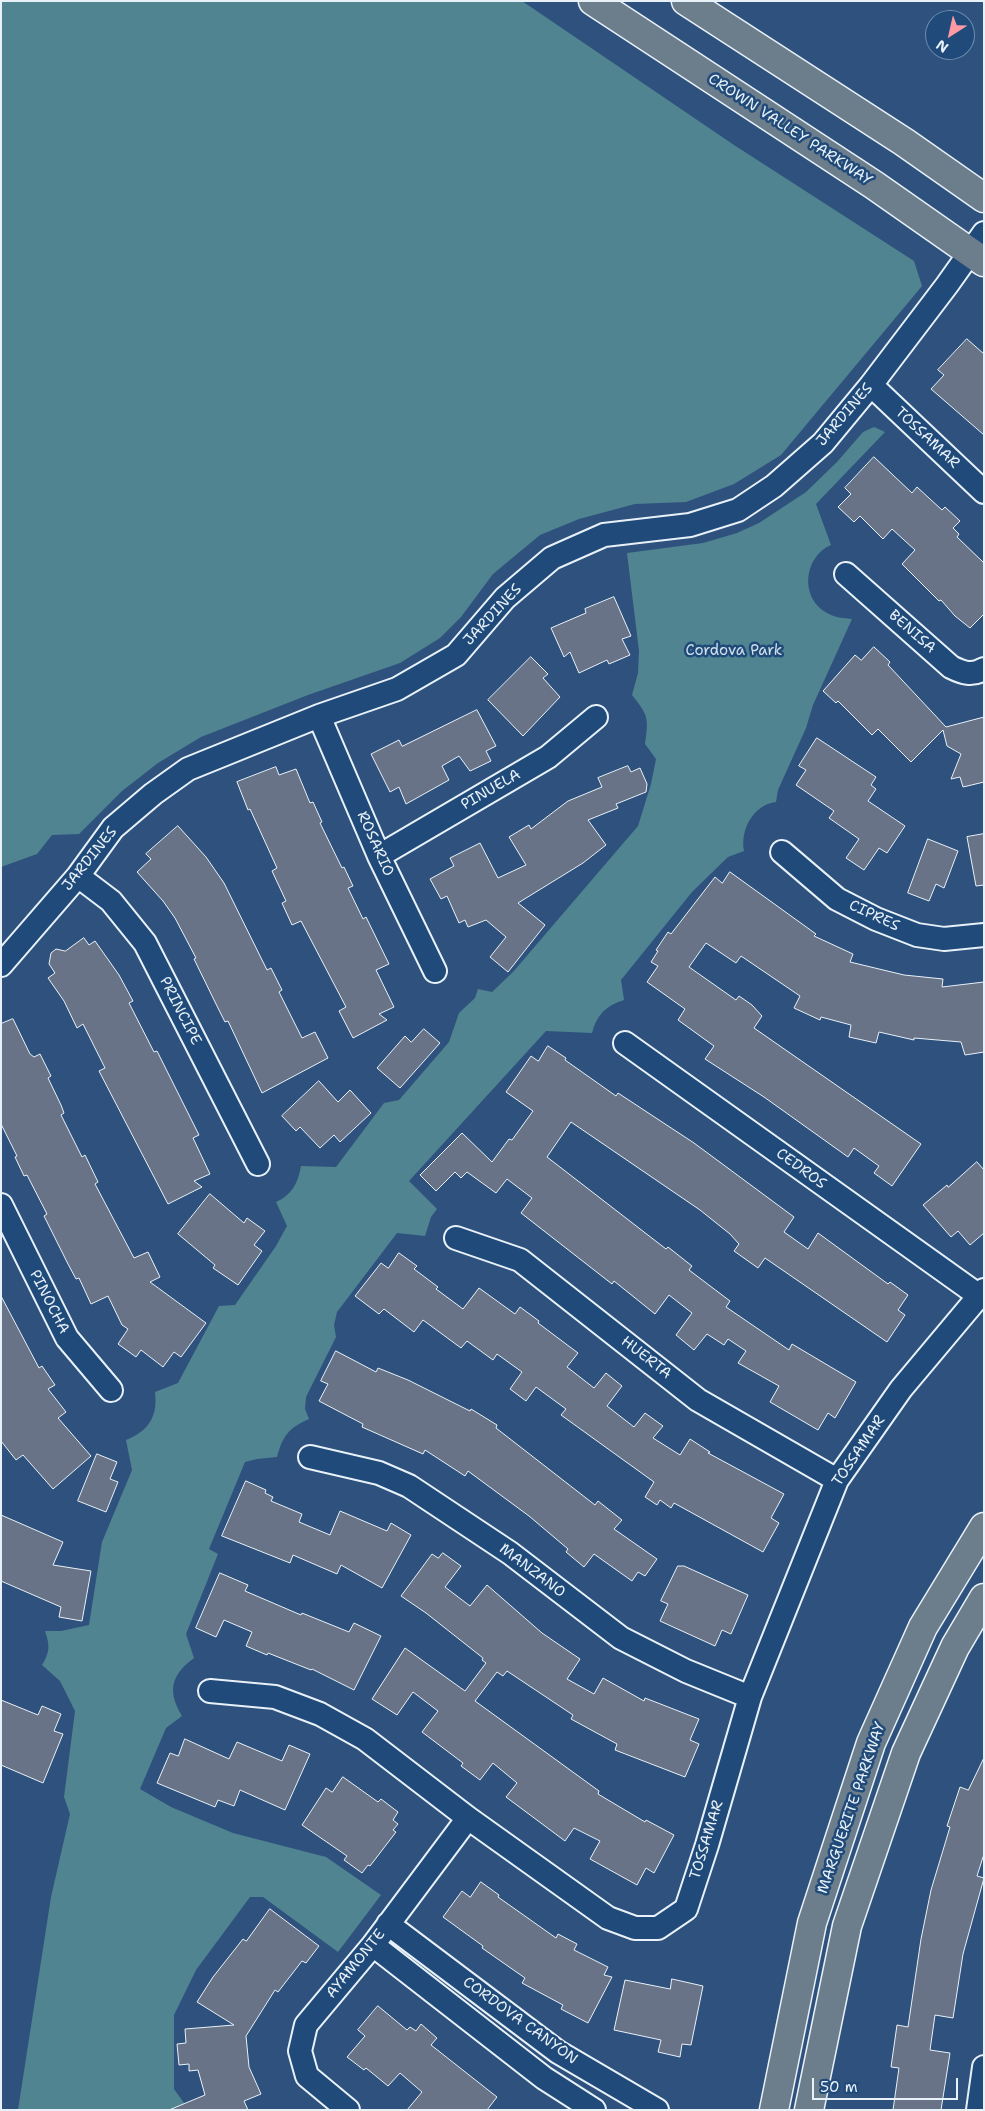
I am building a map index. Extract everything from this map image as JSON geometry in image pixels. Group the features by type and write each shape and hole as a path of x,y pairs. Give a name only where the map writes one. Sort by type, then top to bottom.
{"main road":[{"name":"CROWN VALLEY PARKWAY","path":"594,1 874,185 979,249"},
{"path":"686,1 904,142 984,198"},
{"name":"MARGUERITE PARKWAY","path":"774,2110 812,1924 871,1743 923,1627 984,1527"},
{"path":"809,2110 847,1926 906,1753 954,1647 984,1598"}],"street":[{"name":"JARDINES","path":"1,965 78,876 113,828 153,794 188,770 319,716 397,689 456,655 505,598 552,558 604,536 690,525 738,510 774,486 823,443 979,249"},
{"name":"TOSSAMAR","path":"871,385 984,492"},
{"name":"BENISA","path":"846,574 951,667 965,674 984,669"},
{"name":"ROSARIO","path":"319,716 380,856 435,971"},
{"name":"PINUELA","path":"380,856 548,757 596,717"},
{"name":"CIPRES","path":"782,852 837,898 876,919 917,934 944,939 984,935"},
{"name":"PRINCIPE","path":"78,876 111,901 145,943 258,1164"},
{"name":"CEDROS","path":"625,1043 981,1293"},
{"name":"PINOCHA","path":"1,1206 67,1338 111,1390"},
{"name":"HUERTA","path":"456,1238 520,1260 698,1400 837,1480"},
{"name":"TOSSAMAR","path":"210,1691 275,1697 320,1714 365,1739 468,1818 608,1918 636,1928 658,1928 686,1909 707,1845 750,1697 837,1480 901,1389 981,1293"},
{"name":"MANZANO","path":"310,1457 379,1473 408,1486 510,1553 621,1638 686,1671 750,1697"},
{"name":"AYAMONTE","path":"348,2110 308,2076 300,2051 306,2025 373,1945 468,1818"},
{"name":"CORDOVA CANYON","path":"388,1924 558,2052 657,2110"},
{"name":"CORDOVA CANYON","path":"373,1945 544,2078 594,2110"},
{"path":"978,2110 984,2067"}],"green space":[{"path":"1,1 522,1 734,145 914,261 922,286 781,455 734,484 686,502 635,504 579,519 540,535 493,574 461,617 440,638 400,663 308,695 201,737 158,763 122,791 79,834 52,835 37,854 1,867"},
{"name":"Cordova Park","path":"874,427 885,432 816,504 831,545 822,551 810,568 809,589 819,608 840,618 852,619 813,705 806,728 778,790 776,802 768,804 755,813 746,827 743,843 744,851 728,857 692,892 621,980 624,1000 607,1008 599,1016 592,1033 546,1031 409,1181 437,1209 431,1217 425,1236 397,1233 337,1312 334,1325 336,1337 306,1397 305,1409 309,1419 288,1433 284,1438 277,1457 245,1462 209,1549 218,1554 186,1634 194,1658 180,1671 174,1684 174,1699 182,1716 166,1728 140,1789 171,1807 233,1833 326,1857 381,1895 338,1952 263,1897 250,1897 196,1970 174,2015 174,2089 189,2110 18,2110 51,1897 70,1814 64,1797 75,1711 60,1681 42,1665 47,1656 48,1648 45,1631 61,1631 89,1625 102,1542 132,1470 126,1440 141,1432 150,1422 155,1408 155,1392 178,1383 219,1306 235,1305 276,1246 287,1226 276,1202 286,1196 293,1188 301,1166 336,1167 384,1103 399,1100 449,1042 459,1013 475,998 478,989 492,992 513,972 638,826 651,784 656,759 645,744 646,717 632,695 638,673 639,651 627,553 703,543 737,533 759,523 806,492 837,462 863,432"}],"building":[{"path":"967,339 984,354 984,435 931,389 944,375 938,370"},
{"path":"874,457 912,493 917,487 942,510 945,507 960,521 953,528 959,534 957,537 984,563 984,614 970,628 955,616 941,600 939,601 902,564 915,550 892,529 883,539 860,516 854,522 838,507 851,494 845,488"},
{"path":"614,597 631,636 622,639 630,655 609,664 607,660 579,673 570,652 564,657 551,628 586,613 585,609"},
{"path":"874,647 890,662 888,665 946,727 984,717 984,782 963,787 960,777 951,779 961,754 947,746 943,730 911,762 878,729 872,735 838,701 836,703 823,691 855,655 861,660"},
{"path":"531,657 548,674 543,678 560,697 523,736 488,700"},
{"path":"477,710 496,746 486,751 491,761 470,771 459,756 442,766 449,780 406,804 399,787 390,792 371,754 399,740 402,746"},
{"path":"817,738 876,777 871,785 876,789 868,801 905,826 887,853 879,848 864,870 846,858 859,839 829,818 834,811 796,785 806,770 799,766"},
{"path":"628,766 631,772 640,768 647,784 646,792 616,804 618,808 588,820 606,845 583,863 518,903 545,925 508,972 490,957 506,937 486,920 468,927 465,920 459,923 447,896 441,899 430,879 454,866 450,858 480,843 498,878 526,865 509,837 529,825 531,829 568,801 602,787 598,778"},
{"path":"276,767 279,775 296,769 310,803 313,802 322,822 320,823 353,886 348,888 363,919 366,917 389,964 376,970 394,1007 379,1014 387,1020 353,1038 339,1011 346,1007 301,921 292,925 282,903 286,901 272,871 277,868 250,809 248,810 237,782"},
{"path":"178,826 206,857 224,883 267,970 271,968 282,990 279,992 302,1038 315,1032 328,1058 262,1093 228,1021 225,1022 194,959 196,958 175,918 163,901 137,872 151,859 146,854"},
{"path":"984,834 984,885 976,886 967,837"},
{"path":"928,839 958,851 944,888 936,884 929,901 908,893"},
{"path":"730,872 816,934 814,936 853,954 850,962 904,975 943,979 942,987 984,982 984,1052 965,1055 961,1042 914,1038 914,1040 879,1032 876,1043 849,1037 851,1025 821,1017 820,1020 794,1008 800,996 741,956 736,963 706,943 689,967 736,1000 739,996 752,1005 762,1016 754,1028 921,1144 892,1186 874,1173 879,1166 854,1148 848,1157 764,1097 705,1059 714,1046 678,1020 685,1009 647,982 658,966 651,962 658,951 656,950 668,932 671,934 715,877 722,883"},
{"path":"84,938 89,945 95,941 119,975 133,1001 129,1003 154,1052 157,1051 199,1135 193,1138 210,1174 194,1181 202,1187 168,1204 99,1071 105,1068 83,1024 77,1028 64,1001 48,978 55,973 49,964 51,953 56,949 65,951"},
{"path":"13,1019 30,1054 34,1057 40,1054 51,1076 48,1078 64,1113 61,1115 82,1157 85,1155 98,1182 95,1184 134,1258 148,1252 160,1277 150,1282 206,1323 181,1357 174,1352 163,1367 141,1350 136,1357 118,1344 128,1329 122,1325 108,1296 91,1304 79,1278 76,1279 44,1216 47,1214 27,1175 24,1176 15,1157 17,1156 1,1124 1,1024"},
{"path":"424,1029 440,1043 400,1088 377,1068 405,1036 411,1042"},
{"path":"548,1046 616,1096 618,1093 694,1143 794,1217 784,1232 808,1249 818,1233 888,1284 890,1282 908,1295 898,1310 905,1315 887,1342 765,1258 758,1268 734,1251 739,1244 730,1234 700,1210 571,1122 547,1157 666,1249 668,1247 692,1266 689,1270 730,1301 726,1307 789,1350 792,1344 856,1382 835,1418 828,1413 818,1430 770,1402 779,1386 738,1363 746,1351 728,1339 724,1345 707,1334 694,1350 676,1335 692,1313 669,1295 655,1314 614,1281 612,1284 521,1213 532,1198 507,1179 496,1193 467,1172 461,1178 455,1172 436,1191 420,1175 462,1133 492,1162 509,1139 512,1140 533,1111 506,1092 531,1056 538,1061"},
{"path":"319,1081 338,1102 350,1090 371,1113 340,1142 334,1135 320,1148 300,1127 296,1131 282,1116"},
{"path":"977,1162 984,1170 984,1233 970,1245 958,1231 951,1237 923,1205"},
{"path":"210,1194 244,1223 247,1218 265,1231 254,1245 262,1251 238,1285 213,1268 215,1265 178,1234"},
{"path":"399,1253 417,1266 414,1269 438,1287 436,1289 463,1309 479,1288 515,1314 520,1307 539,1321 538,1323 578,1353 567,1367 594,1388 606,1373 622,1386 607,1406 634,1427 645,1413 663,1426 653,1438 680,1455 690,1439 710,1452 708,1453 784,1494 771,1518 779,1523 763,1552 674,1503 671,1508 660,1500 657,1505 645,1497 654,1482 561,1415 566,1409 536,1387 526,1401 510,1389 522,1372 497,1354 493,1360 467,1341 461,1348 423,1320 414,1332 384,1309 379,1314 355,1296 381,1263 388,1268"},
{"path":"1,1296 39,1368 42,1366 55,1385 48,1389 66,1412 58,1418 91,1456 53,1489 23,1455 16,1460 1,1441"},
{"path":"336,1351 376,1372 378,1368 408,1380 470,1411 471,1409 497,1425 496,1428 595,1505 598,1501 622,1520 614,1529 657,1559 645,1576 638,1572 632,1581 594,1554 584,1567 566,1552 568,1549 529,1516 468,1471 465,1476 425,1450 423,1454 362,1427 363,1424 319,1401 328,1384 321,1381"},
{"path":"97,1454 117,1462 110,1479 118,1482 106,1512 78,1501"},
{"path":"246,1481 266,1490 265,1493 273,1497 271,1501 302,1514 299,1522 330,1535 340,1511 387,1531 391,1523 411,1535 382,1588 341,1565 337,1574 293,1555 290,1563 222,1536"},
{"path":"1,1515 63,1542 53,1565 91,1571 82,1621 59,1617 61,1607 1,1581"},
{"path":"443,1553 461,1566 445,1587 470,1606 487,1585 542,1633 580,1659 567,1679 594,1694 603,1678 644,1701 645,1698 699,1719 690,1740 699,1744 685,1777 615,1750 617,1744 571,1719 573,1715 507,1671 503,1676 497,1672 475,1701 599,1791 598,1794 645,1822 646,1820 674,1835 654,1873 646,1868 637,1885 590,1859 600,1841 574,1828 565,1841 506,1797 517,1783 493,1763 480,1780 461,1766 463,1763 422,1732 438,1711 413,1692 397,1715 372,1699 405,1648 465,1691 486,1663 482,1660 483,1658 426,1613 401,1596 432,1554 438,1558"},
{"path":"678,1566 684,1566 748,1595 731,1634 722,1630 715,1646 660,1621 668,1604 661,1601"},
{"path":"220,1573 248,1585 245,1591 301,1615 302,1613 349,1632 354,1623 381,1636 354,1690 312,1669 268,1653 267,1655 246,1646 252,1632 224,1620 216,1637 196,1628"},
{"path":"1,1700 38,1715 42,1706 61,1714 54,1731 63,1734 43,1783 1,1765"},
{"path":"185,1739 229,1759 237,1742 282,1761 289,1745 310,1754 285,1810 240,1790 234,1806 218,1800 215,1807 157,1783 170,1753 178,1756"},
{"path":"984,1758 984,1854 977,1876 984,1878 963,1954 953,2018 935,2015 930,2050 950,2053 941,2110 893,2110 899,2068 891,2067 897,2025 908,2027 921,1939 931,1890 950,1827 947,1826 960,1787 968,1790"},
{"path":"343,1777 378,1802 381,1799 398,1812 393,1820 398,1824 393,1830 396,1832 370,1866 368,1865 362,1873 344,1860 347,1856 302,1825 326,1788 332,1792"},
{"path":"481,1882 499,1895 498,1897 556,1938 558,1934 577,1944 574,1950 608,1967 604,1975 612,1977 588,2023 561,2009 563,2005 522,1983 525,1978 482,1948 483,1946 443,1917 462,1891 470,1897"},
{"path":"270,1909 319,1946 306,1963 302,1961 278,1992 275,1990 246,2036 249,2067 261,2094 244,2101 248,2110 169,2110 205,2095 198,2070 189,2071 189,2064 179,2065 177,2044 186,2043 185,2029 234,2025 197,2002 213,1977 243,1939 246,1941"},
{"path":"672,1979 703,1986 691,2045 682,2044 680,2057 658,2052 661,2040 614,2030 625,1980 670,1989"},
{"path":"378,2006 407,2030 410,2027 416,2031 421,2024 437,2038 431,2045 497,2097 487,2110 407,2110 422,2092 400,2073 388,2086 366,2068 364,2070 347,2057 365,2036 358,2030"}]}
